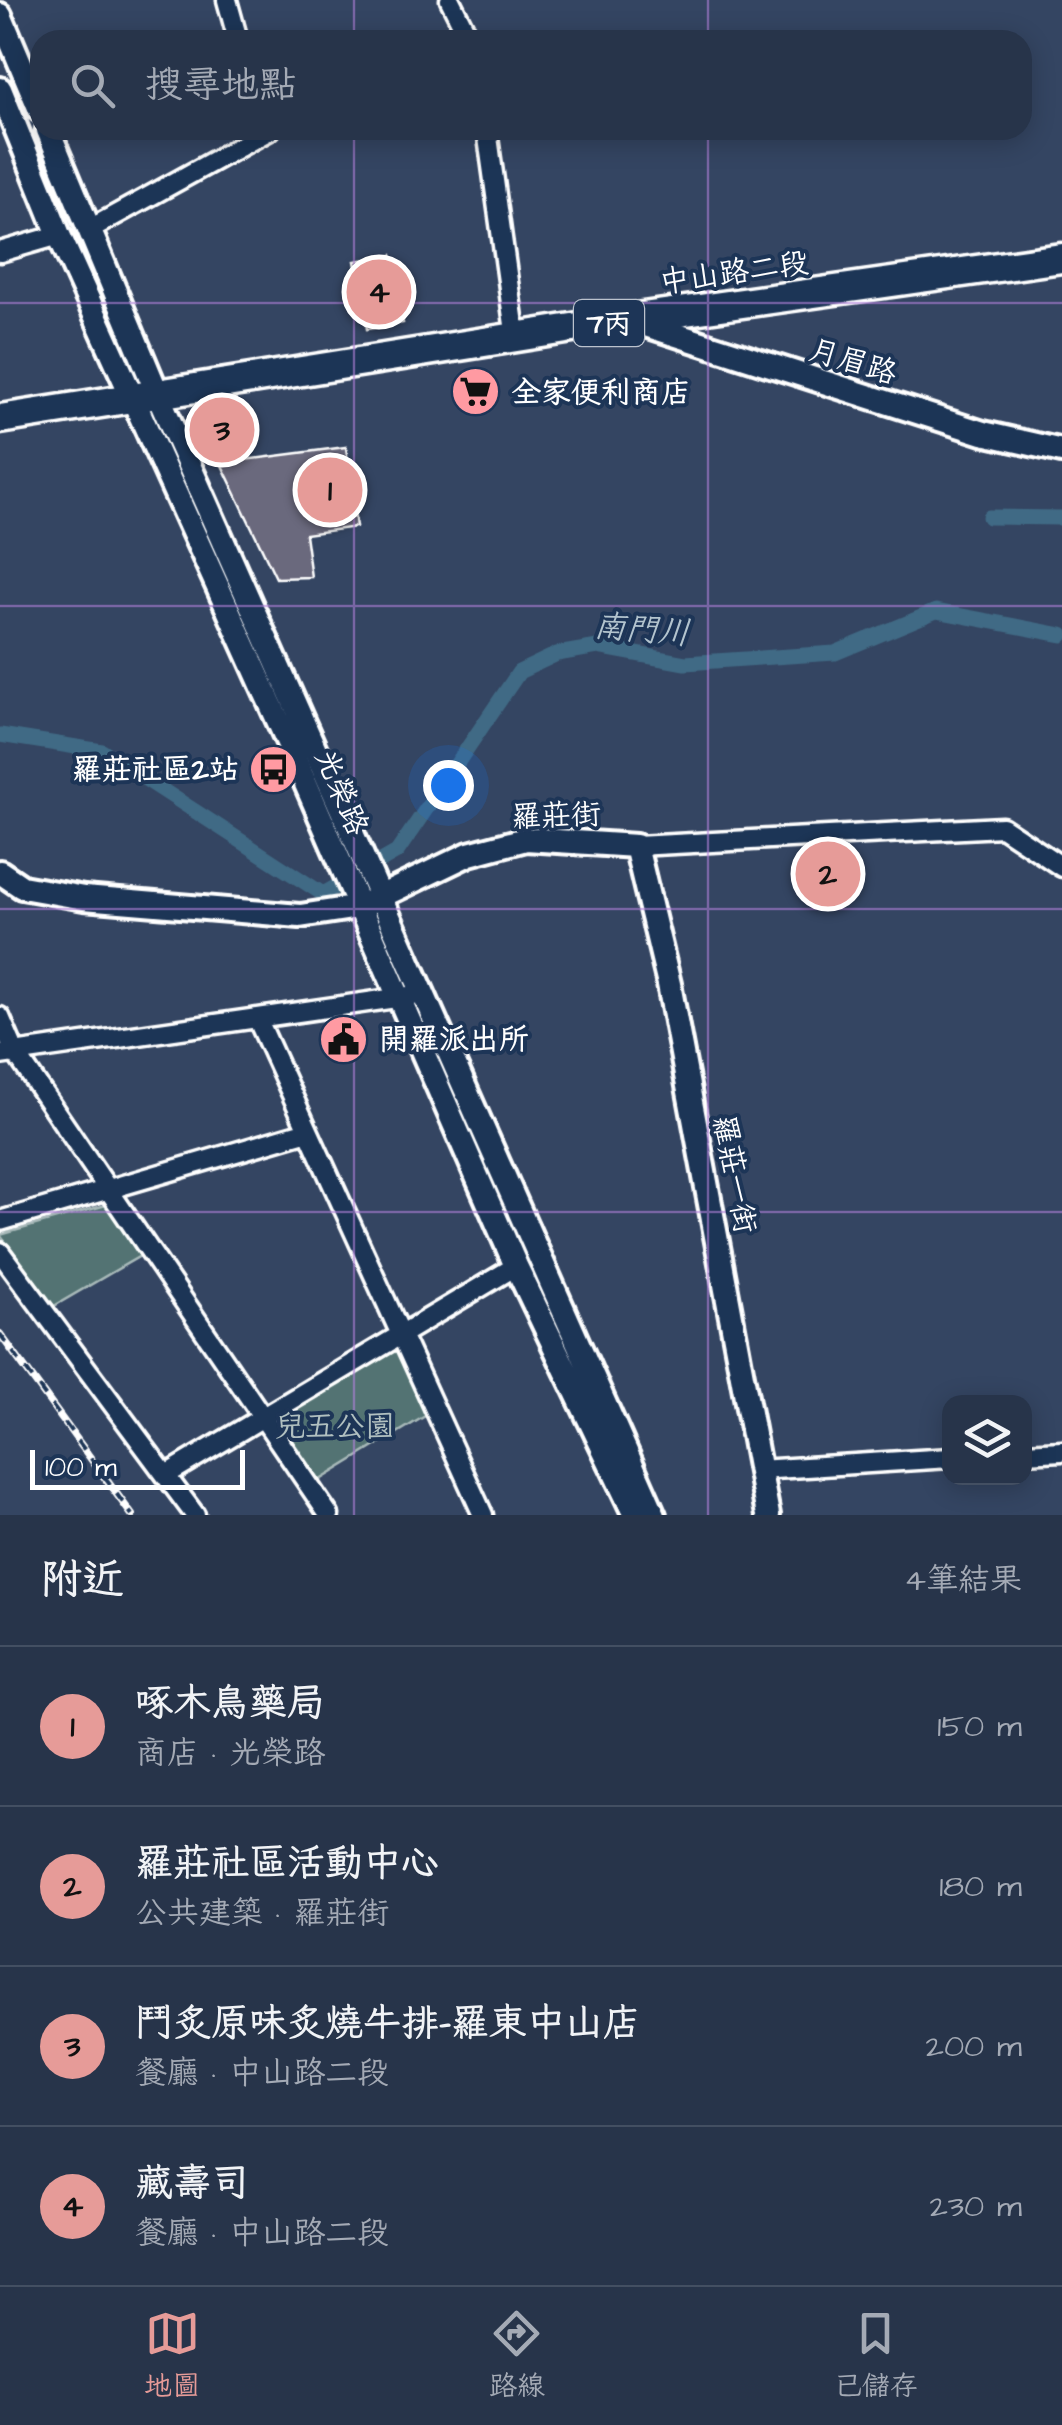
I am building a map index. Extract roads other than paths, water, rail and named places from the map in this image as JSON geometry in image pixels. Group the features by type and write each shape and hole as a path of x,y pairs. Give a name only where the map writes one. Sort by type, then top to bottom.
{"main road":[{"name":"中山路二段","path":"0,419 629,319 1062,258"}],"street":[{"path":"226,0 235,30"},
{"path":"450,0 465,30"},
{"path":"0,16 30,86"},
{"name":"光榮路","path":"0,90 60,235 145,396 606,1429 635,1515"},
{"name":"光榮路","path":"52,140 90,228 145,396"},
{"path":"90,228 248,140"},
{"path":"489,140 516,339"},
{"path":"0,252 60,235"},
{"name":"月眉路","path":"629,319 983,433 1062,451"},
{"name":"羅莊街","path":"0,872 22,887 84,898 300,916 368,901 469,854 526,839 636,846 1002,827 1062,868"},
{"name":"羅莊一街","path":"636,846 669,984 768,1515"},
{"path":"8,1054 412,995"},
{"name":"光榮路","path":"412,995 516,1266 654,1515"},
{"path":"0,1017 8,1054 328,1515"},
{"path":"258,1020 483,1515"},
{"path":"0,1221 308,1131"},
{"path":"0,1252 195,1515"},
{"path":"166,1475 516,1266"},
{"path":"1032,1453 1062,1451"},
{"path":"758,1470 942,1458"}],"waterway":[{"path":"989,517 1062,518"},
{"name":"南門川","path":"0,735 102,751 323,894 397,852 519,672 557,654 598,647 685,663 835,653 936,611 1062,635"}],"railway":[{"path":"0,1334 132,1515"}],"place":[{"name":"藏壽司","path":"379,292"},
{"name":"全家便利商店","path":"476,392"},
{"name":"鬥炙原味炙燒牛排-羅東中山店","path":"222,430"},
{"name":"啄木鳥藥局","path":"330,490"},
{"name":"羅莊社區2站","path":"274,769"},
{"name":"羅莊社區活動中心","path":"828,874"},
{"name":"開羅派出所","path":"344,1039"}],"park label":[{"name":"兒五公園","path":"335,1426"}]}
